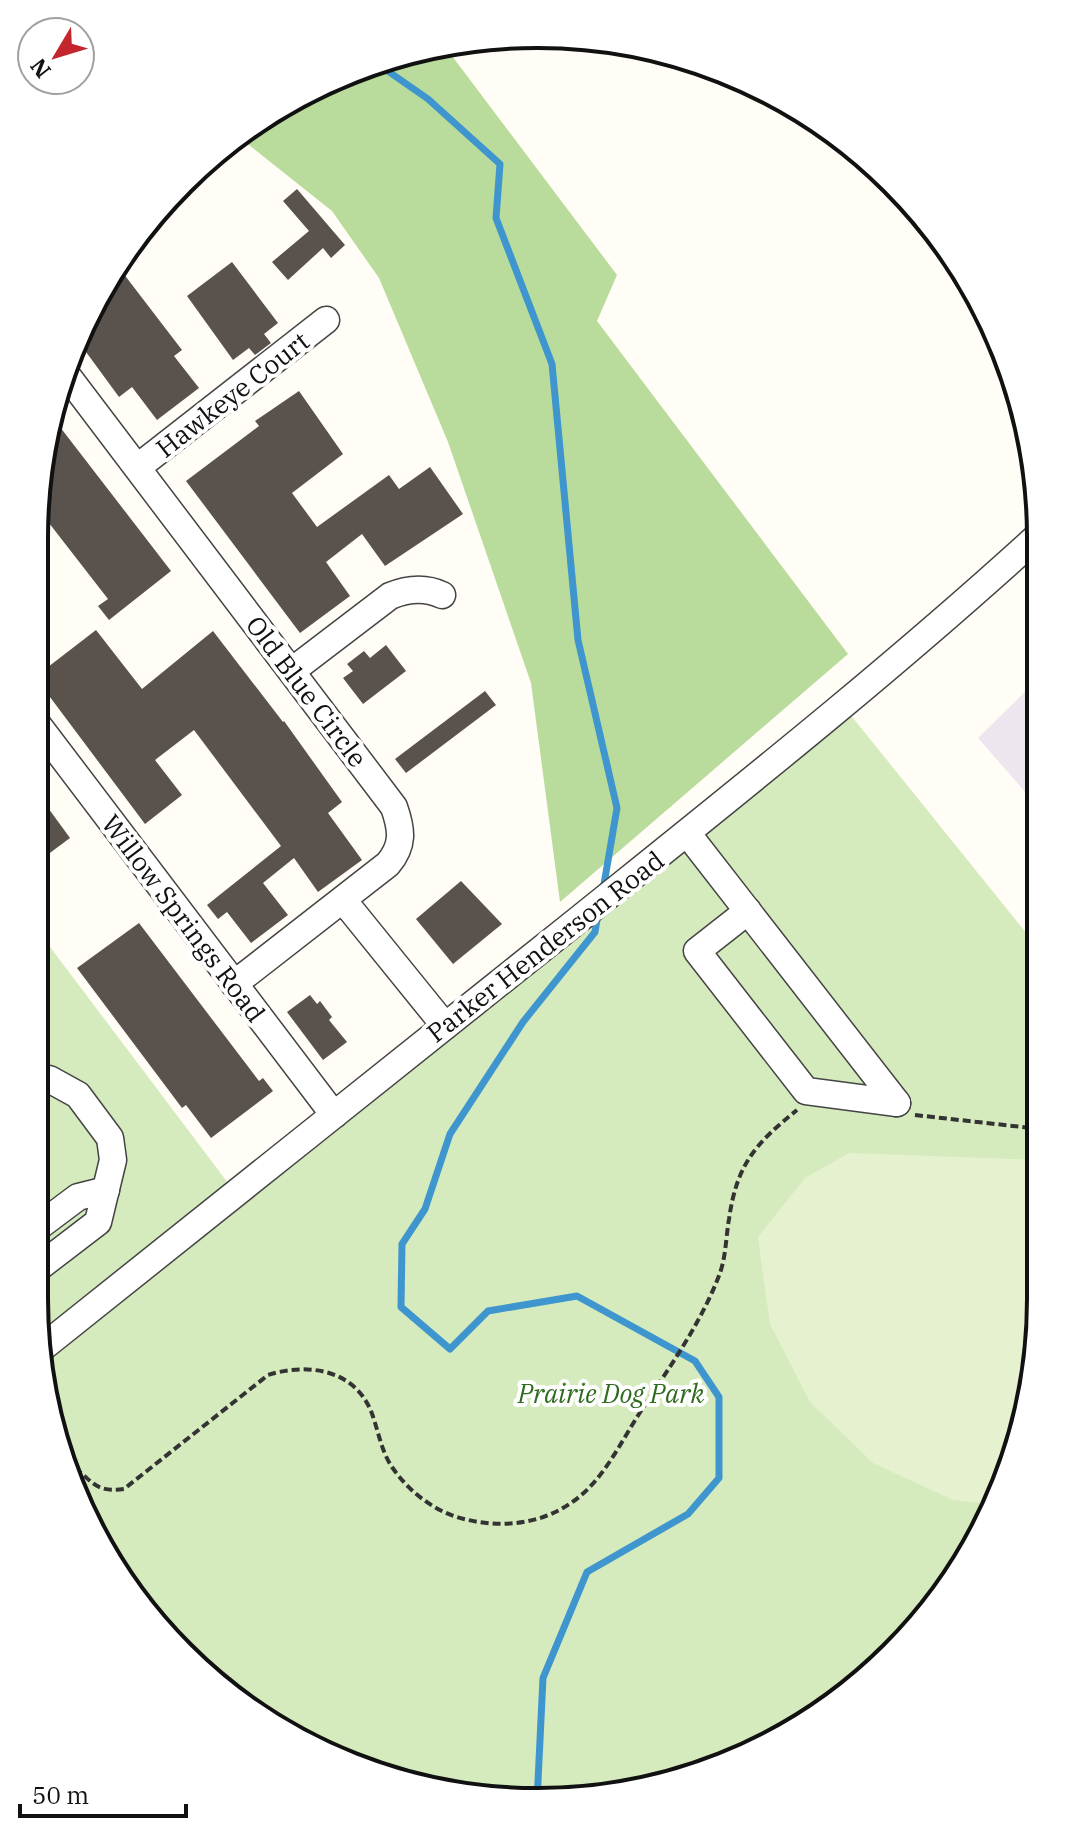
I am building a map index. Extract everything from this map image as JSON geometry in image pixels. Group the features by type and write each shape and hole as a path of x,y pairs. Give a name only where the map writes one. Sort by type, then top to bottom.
{"street":[{"name":"Hawkeye Court","path":"138,467 326,320"},
{"name":"Old Blue Circle","path":"73,383 293,670 394,807 402,828 399,850 394,857 234,984"},
{"name":"Parker Henderson Road","path":"50,1342 687,833 932,629 1027,545"},
{"path":"293,670 390,596 404,590 432,590 442,595"},
{"name":"Willow Springs Road","path":"48,738 334,1115"},
{"path":"687,833 748,911 857,1051 897,1103 806,1091 697,951 748,911"},
{"path":"343,900 445,1026"},
{"path":"48,1079 78,1095 110,1138 113,1160 98,1222 48,1260"},
{"path":"48,1220 78,1197 106,1190"}],"path":[{"path":"81,1475 102,1489 124,1489 268,1375 290,1368 314,1368 336,1375 356,1389 370,1408 391,1466 416,1495 449,1515 486,1524 519,1524 550,1515 579,1497 594,1481 674,1359 706,1305 722,1269 735,1184 752,1153 766,1136 807,1104"},
{"path":"912,1114 1027,1127"}],"shaded area":[{"path":"1027,690 1027,794 978,738"}],"green space":[{"path":"452,55 617,275 597,321 848,654 560,902 531,683 448,442 379,278 332,211 247,144 321,98 350,85"},
{"name":"Prairie Dog Park","path":"849,713 1027,934 1026,1331 1018,1394 990,1486 945,1570 884,1645 809,1706 725,1751 633,1779 570,1787 505,1787 442,1779 380,1762 321,1738 293,1722 240,1687 191,1645 130,1570 85,1486 65,1425 52,1358"},
{"path":"48,944 228,1183 49,1324"},
{"path":"849,1153 1027,1160 1027,1298 1023,1362 1010,1425 982,1503 953,1500 873,1463 810,1402 770,1324 758,1237 805,1178"}],"building":[{"path":"297,189 345,245 331,258 323,248 288,280 272,262 309,231 283,201"},
{"path":"232,262 278,323 264,334 271,343 255,355 249,348 233,360 187,296"},
{"path":"125,275 182,350 174,356 199,388 157,420 132,387 119,397 85,350"},
{"path":"299,391 343,454 292,493 317,527 389,475 399,489 430,467 463,514 385,566 362,534 326,562 350,596 300,633 186,481 259,426 255,421"},
{"path":"61,428 171,571 109,620 98,606 108,599 48,522 52,474"},
{"path":"96,630 142,689 213,631 284,721 342,802 328,813 362,860 318,892 294,858 263,883 288,915 251,943 227,912 218,919 207,905 281,846 194,730 155,760 182,795 145,824 48,694 48,667"},
{"path":"386,645 406,671 363,704 343,678 353,671 347,664 364,651 370,658"},
{"path":"485,691 496,705 406,773 395,759"},
{"path":"48,808 70,838 48,854"},
{"path":"461,881 502,924 453,964 416,919"},
{"path":"139,923 259,1081 263,1078 273,1091 211,1138 186,1105 182,1108 77,968"},
{"path":"310,995 317,1004 320,1001 332,1017 329,1020 347,1042 323,1060 287,1012"}],"waterway":[{"path":"389,72 428,99 500,164 496,218 552,364 578,640 617,808 603,890"},
{"path":"538,1788 543,1678 587,1572 688,1514 719,1478 719,1397 695,1361 577,1296 488,1311 450,1349 401,1307 402,1244 425,1209 450,1134 523,1022 595,932 598,914"}]}
